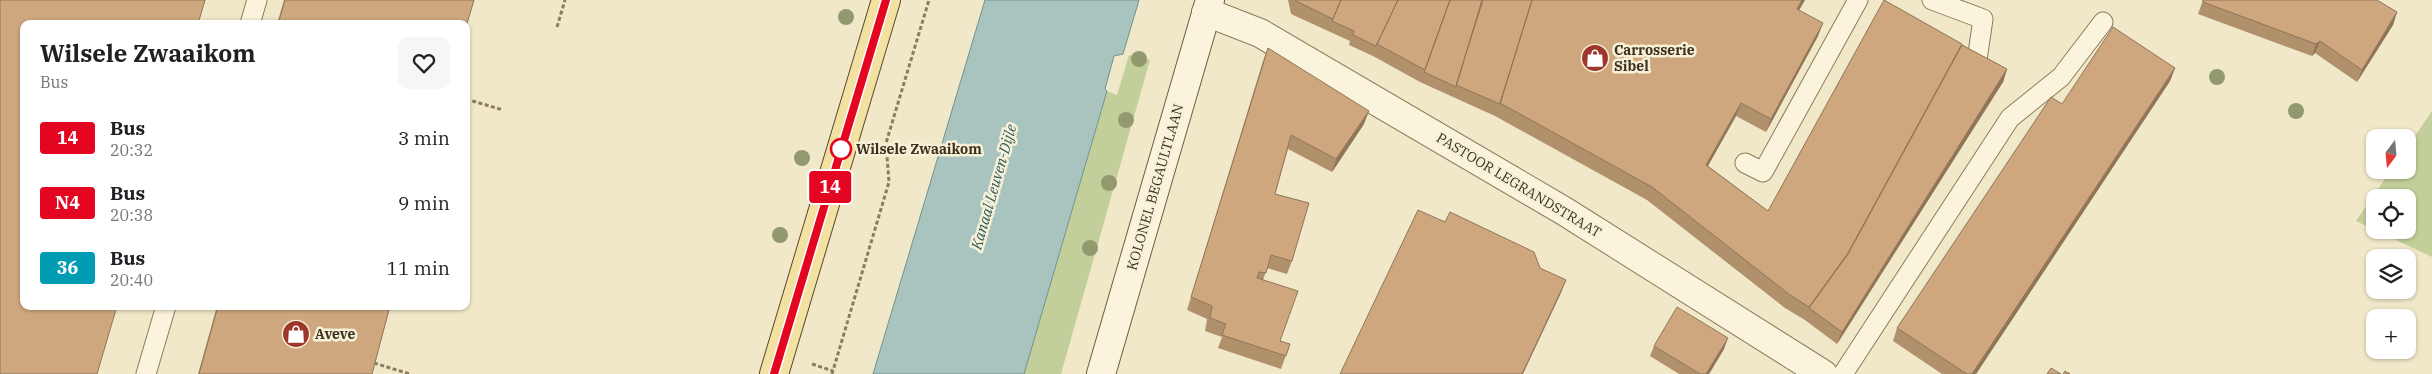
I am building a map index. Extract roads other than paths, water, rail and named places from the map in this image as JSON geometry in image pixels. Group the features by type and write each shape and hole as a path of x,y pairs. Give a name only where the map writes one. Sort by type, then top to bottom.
{"main road":[{"path":"774,374 886,0"}],"street":[{"name":"KOLONEL BEGAULTLAAN","path":"1100,374 1208,6"},
{"name":"PASTOOR LEGRANDSTRAAT","path":"1208,6 1260,33 1547,201 1823,374"}],"lane":[{"path":"251,20 257,0"},
{"path":"1745,163 1763,172 1858,0"},
{"path":"1932,0 1983,19 1976,67"},
{"path":"1843,374 2010,118 2061,77 2103,22"},
{"path":"146,374 165,310"}],"water":[{"name":"Kanaal Leuven-Dijle","path":"985,0 1139,0 1123,54 1114,56 1105,89 1107,91 1024,374 873,374"}],"place":[{"name":"Carrosserie Sibel","path":"1595,58"},
{"name":"Wilsele Zwaaikom","path":"841,149"},
{"name":"Aveve","path":"296,334"}]}
